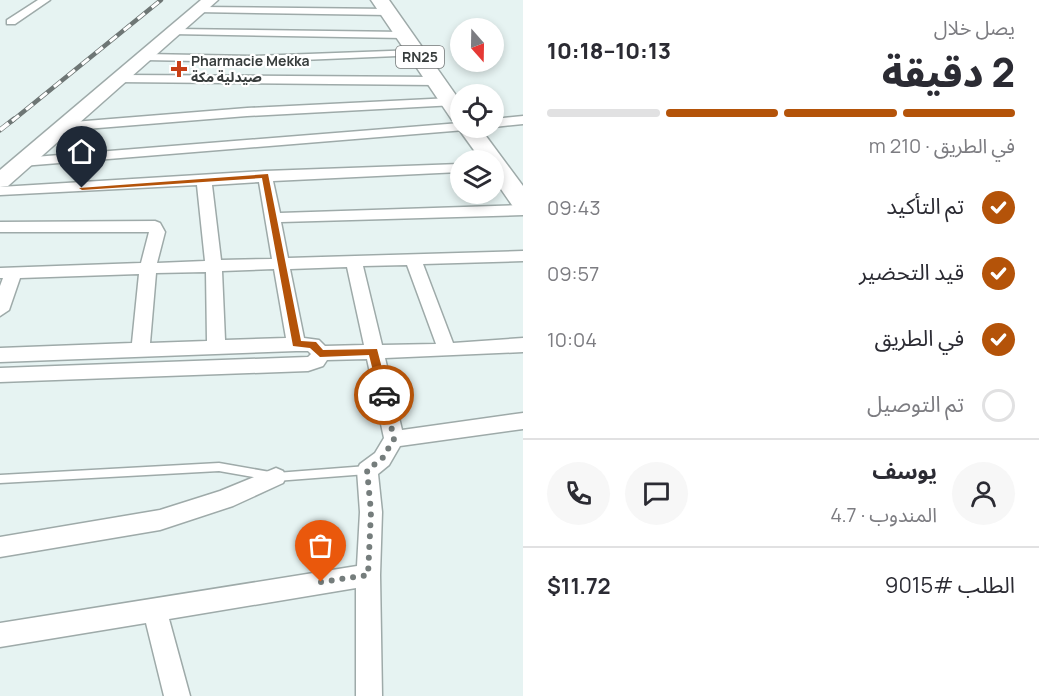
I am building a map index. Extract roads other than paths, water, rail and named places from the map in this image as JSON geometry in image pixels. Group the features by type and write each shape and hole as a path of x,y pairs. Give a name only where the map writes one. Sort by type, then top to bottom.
{"main road":[{"path":"0,181 205,5"},
{"name":"RN25","path":"384,6 450,101"},
{"path":"504,178 523,203"}],"street":[{"path":"10,22 45,0"},
{"path":"205,5 384,6"},
{"path":"175,32 404,35"},
{"path":"145,57 252,59 417,53"},
{"path":"119,79 436,81"},
{"path":"61,128 247,112 450,109"},
{"path":"504,122 523,120"},
{"path":"22,162 450,128"},
{"path":"0,191 265,175 450,168"},
{"path":"265,175 296,344"},
{"path":"204,180 214,267 216,347"},
{"path":"273,218 523,210"},
{"path":"0,227 155,226 157,232 148,268 140,351"},
{"path":"0,310 7,273 523,256"},
{"path":"413,260 447,350"},
{"path":"354,261 394,439 382,459 367,470 371,512 368,575 369,696"},
{"path":"0,355 296,344 313,345 320,353"},
{"path":"320,353 447,350 523,345"},
{"path":"0,375 308,364 317,361 320,353"},
{"path":"394,439 523,421"},
{"path":"0,547 160,520 225,499 276,477"},
{"path":"0,635 368,575"},
{"path":"154,609 177,696"}],"lane":[{"path":"0,479 219,467 276,477 367,470"}],"railway":[{"path":"12,121 161,0"},
{"path":"0,130 14,119"}],"place":[{"name":"Pharmacie Mekka صيدلية مكة","path":"179,69"}]}
